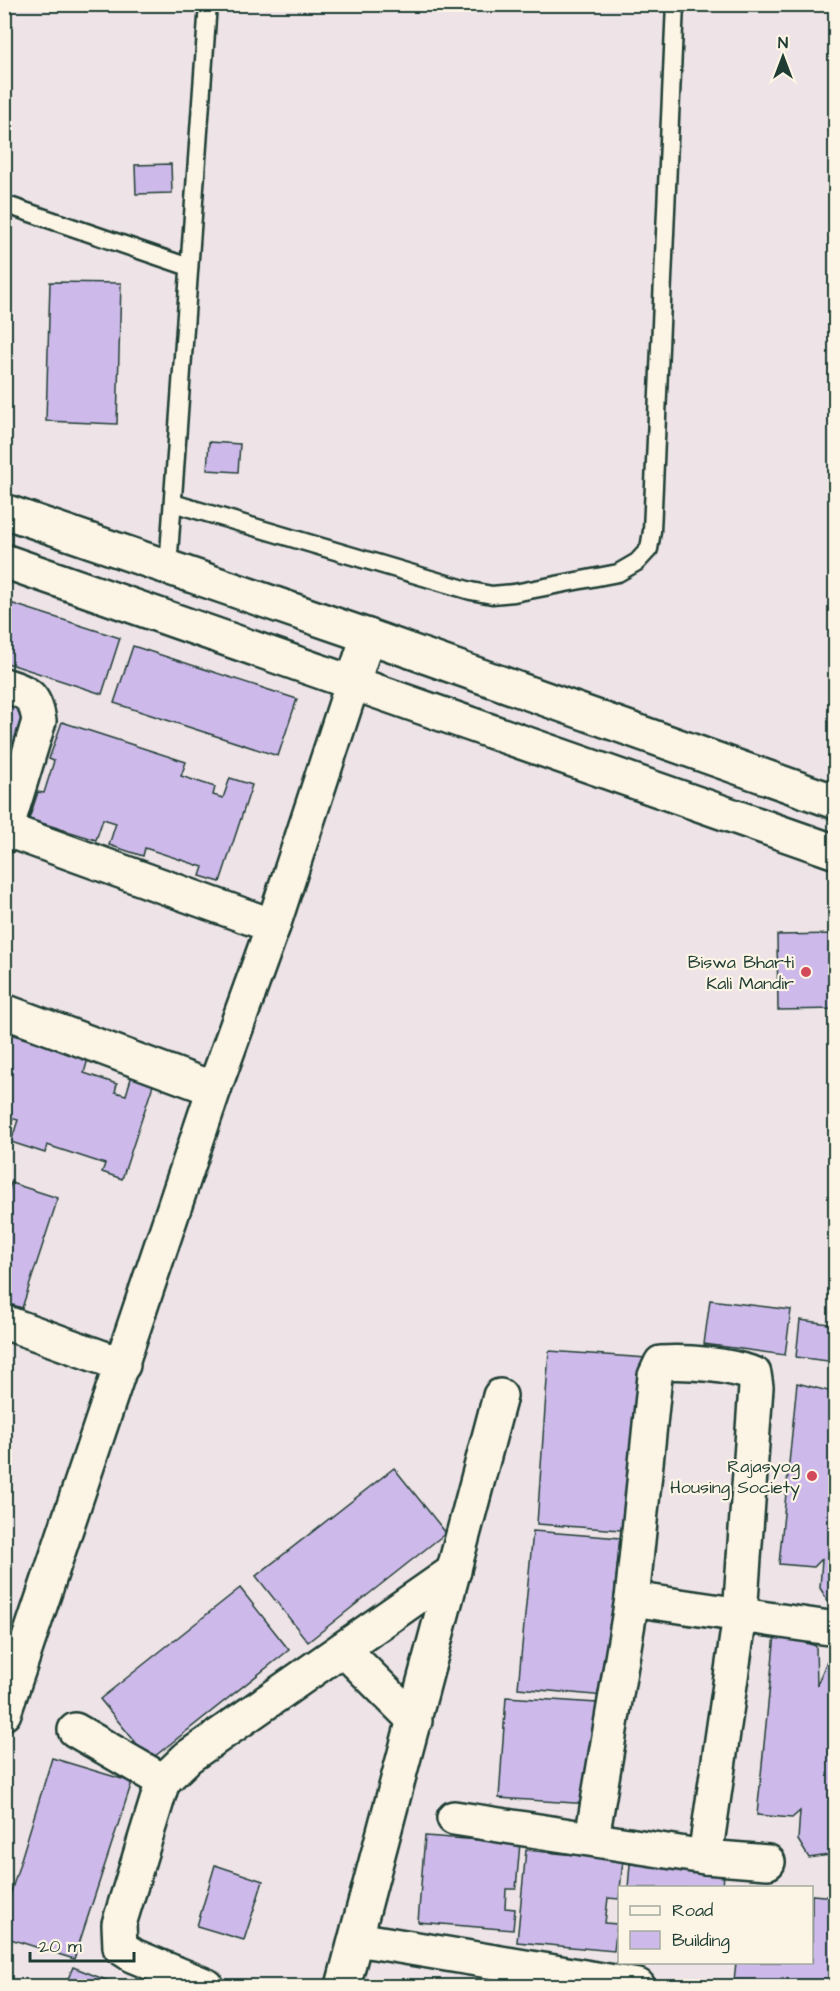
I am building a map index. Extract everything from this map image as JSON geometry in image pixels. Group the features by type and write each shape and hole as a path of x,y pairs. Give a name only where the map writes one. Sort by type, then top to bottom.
{"street":[{"path":"4,511 368,636 836,802"},
{"path":"4,561 836,852"},
{"path":"4,1713 214,1089 273,926 368,636"},
{"path":"4,685 25,692 36,703 39,721 5,833 273,926"},
{"path":"4,1011 214,1089"},
{"path":"4,1322 123,1365"},
{"path":"592,1838 632,1599 655,1376 661,1363 678,1362 741,1370 754,1374 756,1387 740,1616 705,1857"},
{"path":"344,1986 500,1396"},
{"path":"207,1986 134,1956 120,1947 119,1924 163,1781 188,1757 454,1571"},
{"path":"632,1599 836,1629"},
{"path":"343,1649 415,1721"},
{"path":"75,1730 163,1781"},
{"path":"454,1818 705,1857 768,1863"},
{"path":"357,1939 638,1986"}],"lane":[{"path":"168,568 208,4"},
{"path":"173,503 471,591 492,595 514,593 618,573 637,562 649,549 652,531 675,4"},
{"path":"4,204 189,267"}],"building":[{"path":"171,164 172,193 136,194 135,165"},
{"path":"50,282 121,283 117,424 46,421"},
{"path":"209,442 240,444 238,472 207,470"},
{"path":"4,601 120,638 102,694 4,662"},
{"path":"133,646 297,699 278,756 114,703"},
{"path":"4,701 25,705 12,748 4,745"},
{"path":"62,722 186,762 181,776 215,787 213,795 223,798 230,778 252,785 220,882 200,876 203,867 145,848 143,856 109,845 116,823 103,819 96,840 29,819 38,792 44,793 54,761 49,759"},
{"name":"Biswa Bharti Kali Mandir","path":"836,934 836,1009 778,1010 777,935"},
{"path":"4,1032 88,1059 84,1073 117,1084 115,1092 126,1095 132,1075 154,1082 122,1179 102,1172 105,1164 47,1145 45,1153 11,1142 18,1120 4,1116"},
{"path":"11,1183 58,1198 22,1308 4,1302 4,1203"},
{"path":"710,1300 791,1310 785,1355 704,1344"},
{"path":"800,1320 836,1325 836,1362 796,1357"},
{"path":"549,1351 647,1358 635,1531 537,1524"},
{"name":"Rajasyog Housing Society","path":"797,1383 836,1393 836,1606 831,1606 820,1588 822,1559 814,1567 779,1564"},
{"path":"394,1468 446,1533 308,1642 256,1576"},
{"path":"533,1531 620,1538 605,1696 518,1688"},
{"path":"240,1588 289,1650 150,1760 100,1699"},
{"path":"775,1634 816,1646 817,1685 836,1639 836,1854 809,1858 798,1840 800,1811 792,1818 757,1815"},
{"path":"506,1697 597,1703 590,1804 499,1798"},
{"path":"52,1758 132,1782 74,1959 4,1937 4,1915"},
{"path":"425,1836 520,1843 516,1889 506,1889 505,1908 515,1909 513,1930 418,1922"},
{"path":"526,1850 623,1860 618,1899 608,1898 605,1923 617,1924 614,1951 517,1942"},
{"path":"630,1864 724,1872 723,1886 628,1886"},
{"path":"215,1865 263,1881 244,1940 197,1926"},
{"path":"813,1895 836,1897 836,1922 829,1986 792,1986 734,1981 736,1964 813,1964"},
{"path":"73,1967 121,1986 65,1986"}],"place":[{"name":"Biswa Bharti Kali Mandir","path":"806,972"},
{"name":"Rajasyog Housing Society","path":"812,1476"}]}
